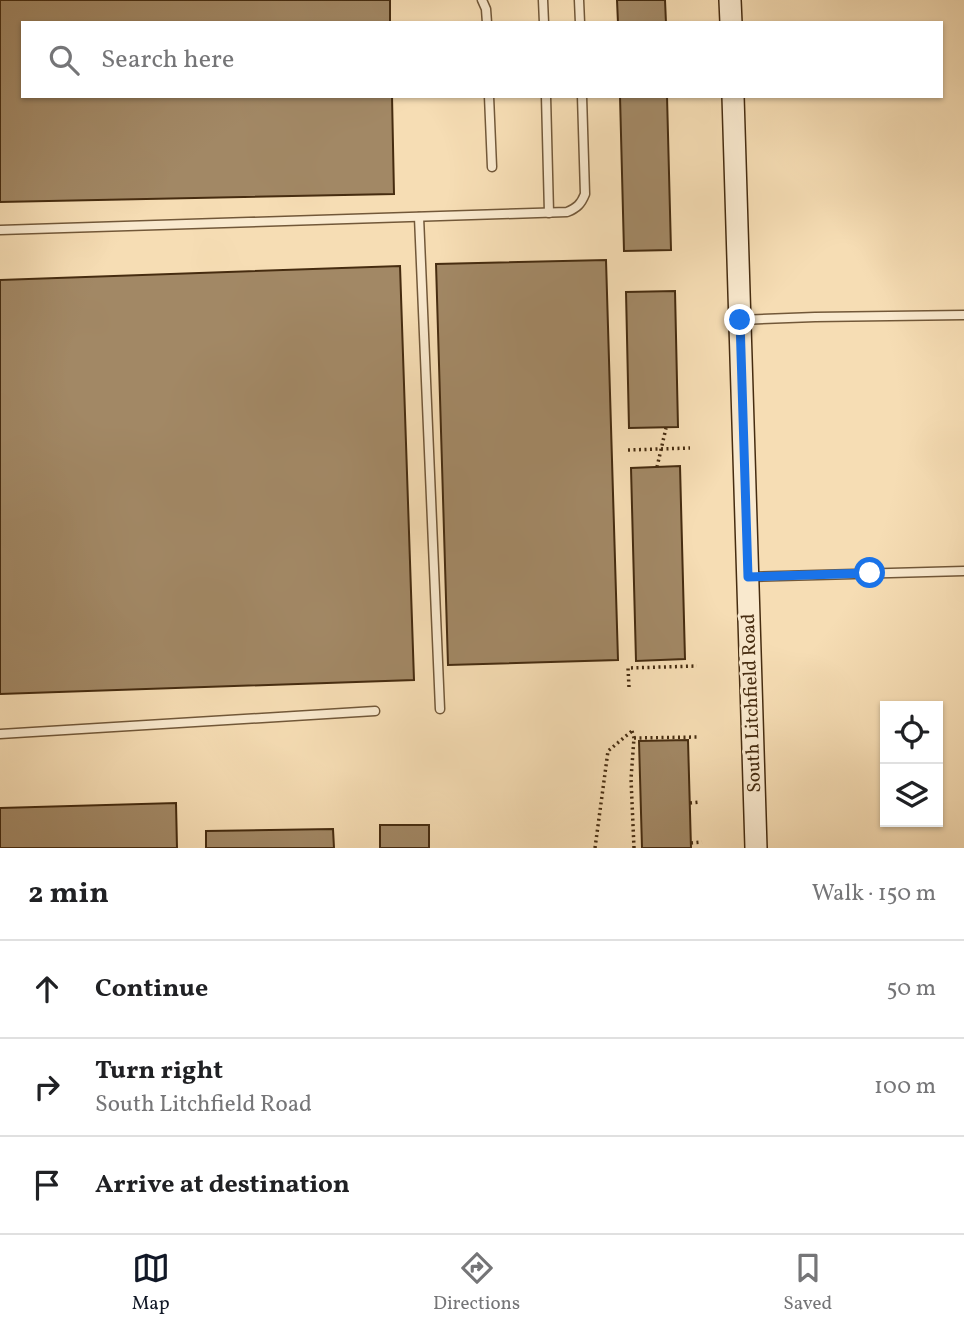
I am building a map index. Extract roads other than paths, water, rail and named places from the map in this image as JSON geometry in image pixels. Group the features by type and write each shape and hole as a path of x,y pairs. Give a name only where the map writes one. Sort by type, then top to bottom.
{"main road":[{"path":"730,0 731,21"},
{"name":"South Litchfield Road","path":"733,98 756,848"}],"lane":[{"path":"482,0 487,21"},
{"path":"543,0 544,21"},
{"path":"579,0 580,21"},
{"path":"489,98 492,167"},
{"path":"546,98 548,213"},
{"path":"0,230 567,212 576,208 585,194 582,98"},
{"path":"419,217 440,709"},
{"path":"740,320 964,315"},
{"path":"748,577 964,571"},
{"path":"0,734 375,711"}]}
